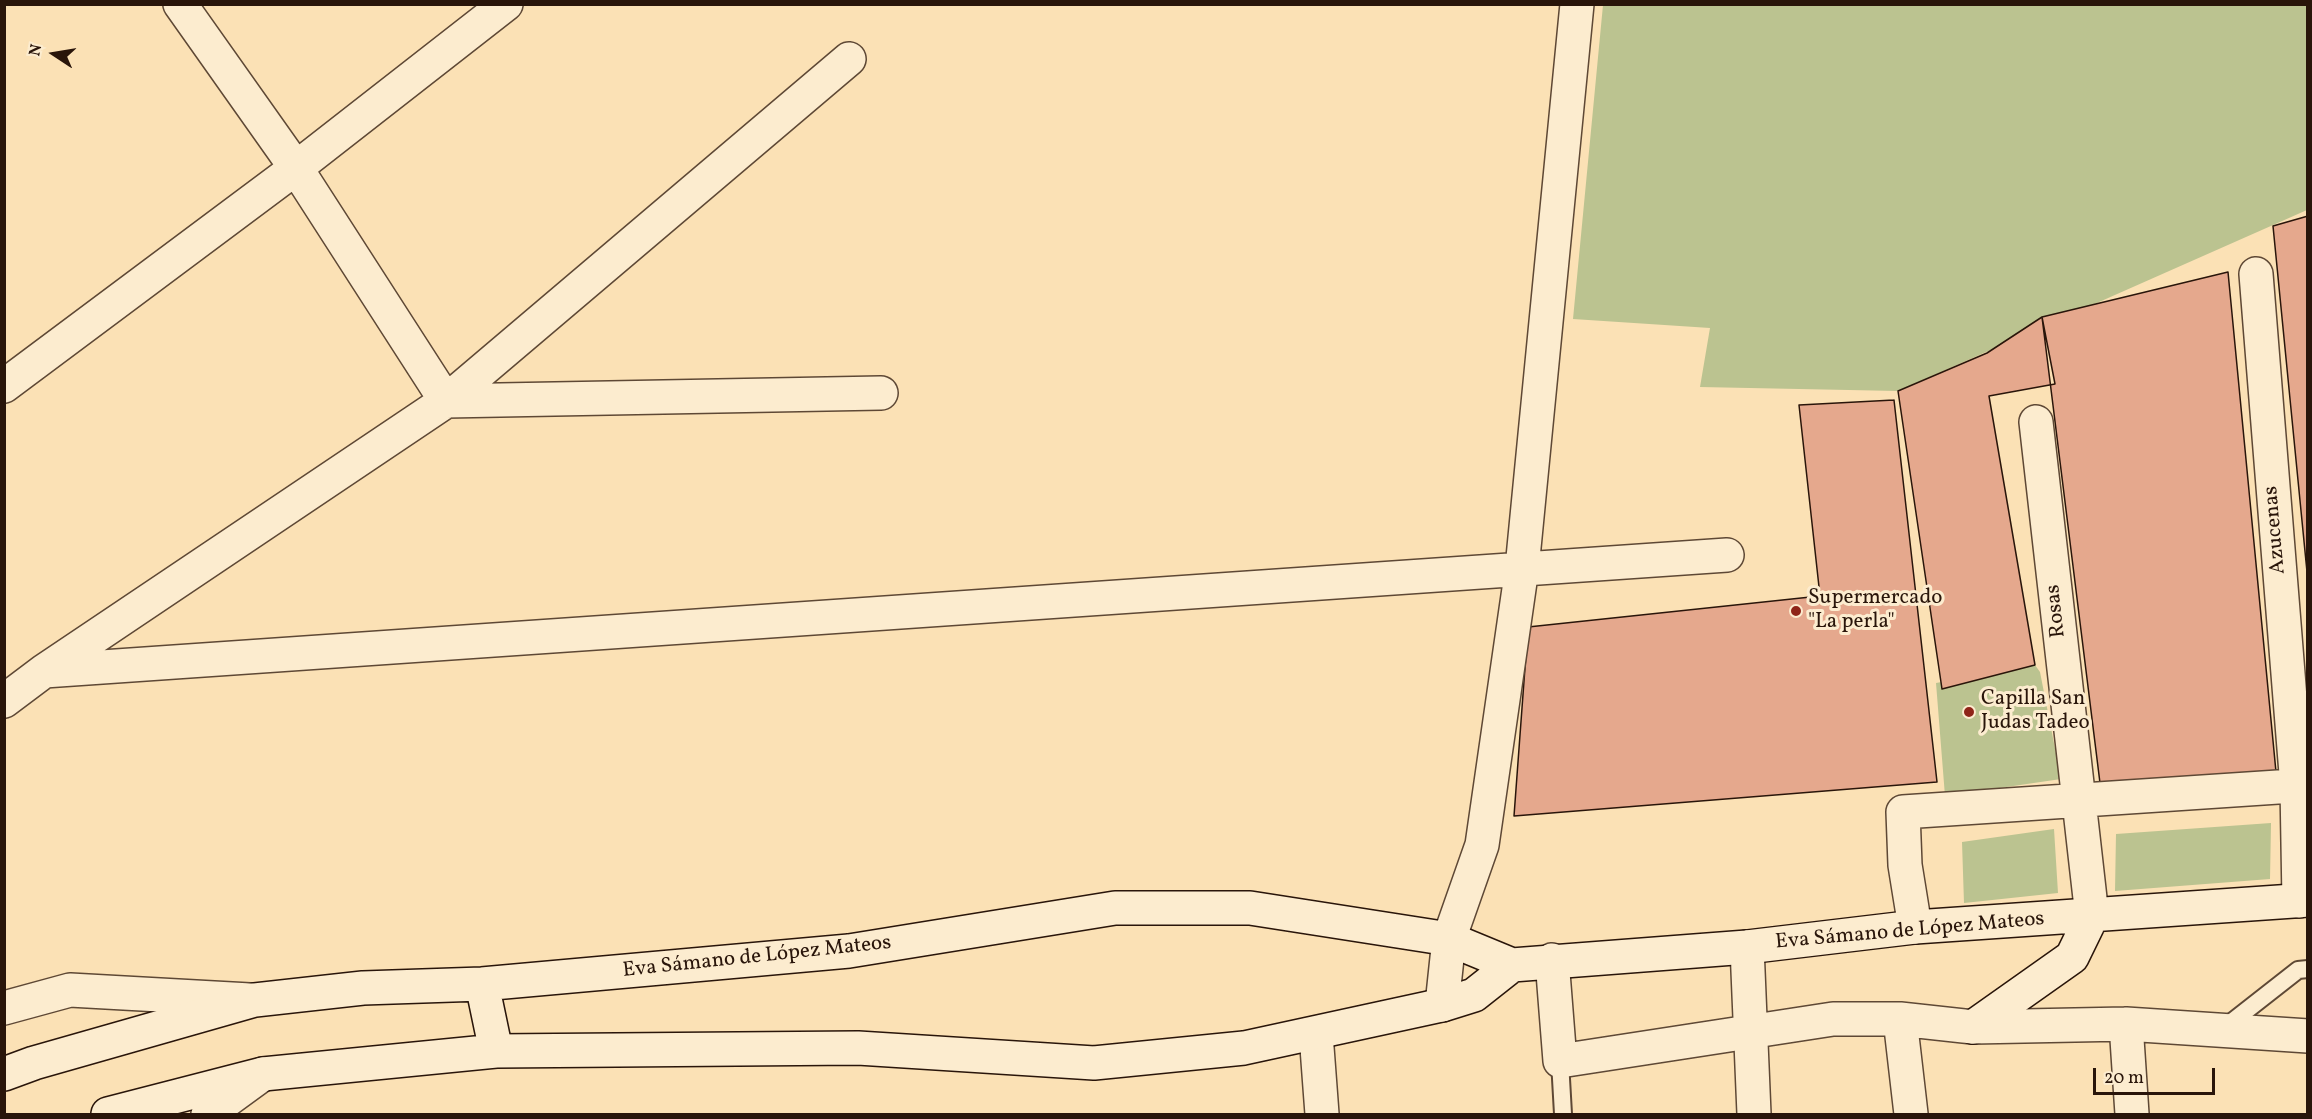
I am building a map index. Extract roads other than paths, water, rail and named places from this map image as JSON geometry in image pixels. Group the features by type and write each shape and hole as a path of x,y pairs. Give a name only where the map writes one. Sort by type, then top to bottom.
{"street":[{"path":"180,4 296,168 446,401"},
{"path":"4,386 296,168 507,4"},
{"path":"1442,1005 1449,939 1482,845 1522,568 1577,4"},
{"path":"4,701 44,670 446,401 849,59"},
{"name":"Azucenas","path":"2256,274 2302,785 2303,900"},
{"path":"446,401 881,393"},
{"name":"Rosas","path":"2036,422 2092,916"},
{"path":"44,670 1727,555"},
{"path":"1915,927 1905,865 1903,812 2302,785"},
{"name":"Eva Sámano de López Mateos","path":"4,1074 34,1063 255,1000 363,988 482,984 849,951 1115,908 1250,908 1449,939 1512,965 1552,960 1747,947 1915,927 2303,900"},
{"path":"1973,1026 2072,957 2092,916"},
{"path":"1747,947 1754,1114"},
{"path":"1552,960 1560,1061 1833,1019 1900,1019 1973,1026 2126,1024 2307,1036"},
{"path":"108,1114 263,1074 496,1050 858,1048 1094,1063 1244,1048 1442,1005 1474,995 1512,965"},
{"path":"482,984 496,1050"},
{"path":"4,1008 70,990 255,1000"},
{"path":"1900,1019 1911,1114"},
{"path":"2126,1024 2132,1114"},
{"path":"1316,1034 1322,1114"},
{"path":"208,1114 263,1074"}],"lane":[{"path":"2221,1030 2298,970 2307,969"},
{"path":"1560,1061 1563,1114"}],"place":[{"name":"Supermercado \"La perla\"","path":"1796,611"},
{"name":"Capilla San Judas Tadeo","path":"1969,712"}]}
